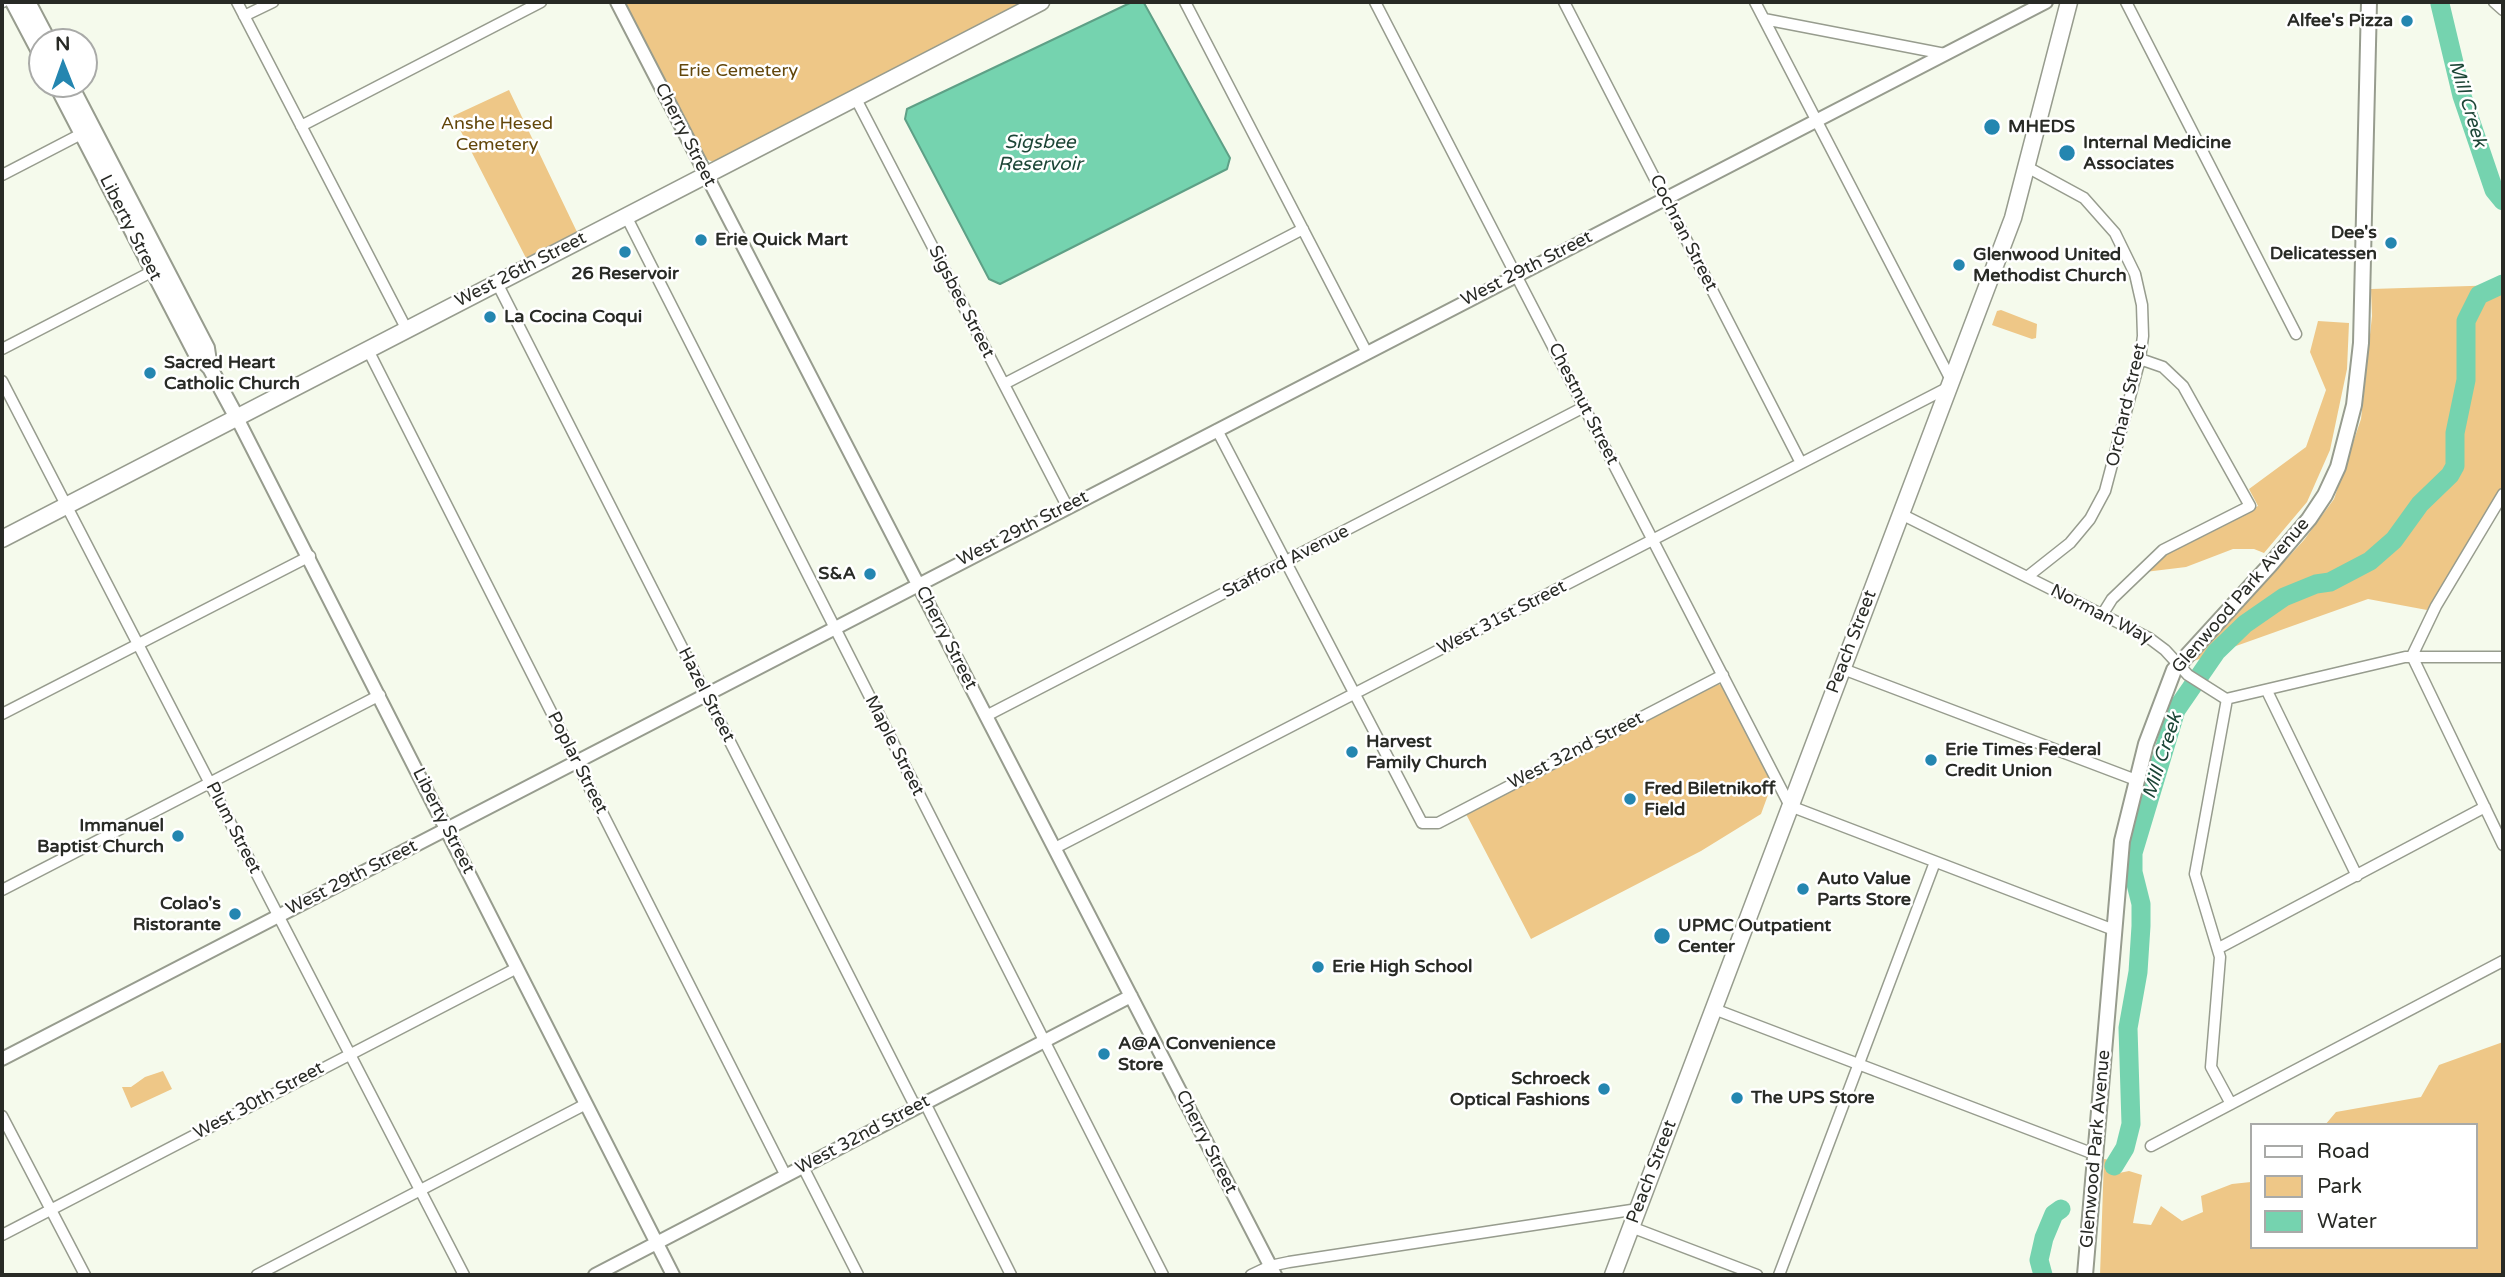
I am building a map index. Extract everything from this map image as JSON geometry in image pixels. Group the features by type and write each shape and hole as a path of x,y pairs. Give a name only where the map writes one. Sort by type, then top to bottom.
{"main road":[{"path":"13,2 28,30"},
{"path":"28,2 41,28"},
{"name":"West 26th Street","path":"2,539 1041,2"},
{"name":"Peach Street","path":"1613,1275 2013,218 2069,2"},
{"name":"Glenwood Park Avenue","path":"2085,1275 2124,825 2136,780 2160,705 2183,670 2309,519 2338,467 2354,405 2360,363 2369,2"},
{"name":"Liberty Street","path":"66,98 88,131"},
{"name":"Liberty Street","path":"75,98 88,131 159,268 196,354 210,368 237,418"}],"street":[{"path":"237,2 407,330"},
{"path":"244,16 273,2"},
{"path":"301,126 541,2"},
{"name":"Cherry Street","path":"617,2 1273,1271"},
{"path":"1185,2 1367,353"},
{"name":"Chestnut Street","path":"1375,2 1790,806"},
{"name":"Cochran Street","path":"1564,2 1801,463"},
{"path":"1755,2 1950,384"},
{"name":"West 29th Street","path":"2,1059 2046,2"},
{"path":"2126,2 2297,334"},
{"path":"2494,2 2503,10"},
{"path":"1764,19 1945,54"},
{"name":"Sigsbee Street","path":"855,97 1067,506"},
{"path":"2,175 88,131"},
{"name":"Orchard Street","path":"2027,167 2084,198 2123,247 2135,274 2142,305 2140,359 2115,460 2098,505 2070,543 2027,577"},
{"name":"Maple Street","path":"626,216 1163,1275"},
{"path":"1004,384 1303,229"},
{"path":"2,349 159,268"},
{"name":"Hazel Street","path":"497,283 705,694 1011,1275"},
{"name":"Poplar Street","path":"368,350 786,1176"},
{"path":"2102,615 2112,599 2163,550 2250,506 2183,386 2163,367 2140,359"},
{"name":"Plum Street","path":"2,381 464,1275"},
{"name":"West 31st Street","path":"1055,848 1950,384"},
{"name":"Stafford Avenue","path":"986,716 1584,407"},
{"name":"Liberty Street","path":"237,418 310,556 673,1275"},
{"path":"1217,429 1354,695"},
{"path":"2412,656 2436,606 2503,494"},
{"name":"Norman Way","path":"1901,514 2157,643 2183,670 2208,689 2227,699"},
{"path":"2,715 310,556"},
{"path":"2412,656 2503,845"},
{"path":"2231,1104 2211,1067 2219,948 2195,874 2227,699 2412,656 2503,657"},
{"path":"1843,668 2136,780"},
{"name":"West 32nd Street","path":"1354,695 1418,819 1428,825 1438,823 1723,675"},
{"path":"2267,691 2357,876"},
{"path":"2,890 380,695"},
{"path":"1790,806 2114,930"},
{"path":"2219,948 2485,807"},
{"path":"1779,1275 1935,862"},
{"path":"2151,1146 2503,961"},
{"name":"West 30th Street","path":"2,1235 517,968"},
{"name":"West 32nd Street","path":"595,1275 1131,996"},
{"path":"1714,1009 2094,1154"},
{"path":"257,1275 586,1104"},
{"path":"2,1116 85,1275"},
{"path":"803,1167 858,1275"},
{"path":"1251,1275 1638,1209"},
{"path":"1631,1227 1757,1275"}],"green space":[{"name":"Erie Cemetery","path":"624,2 1024,2 713,162 704,158"},
{"name":"Anshe Hesed Cemetery","path":"509,90 577,232 526,258 453,116"},
{"path":"2503,285 2503,487 2427,610 2368,599 2191,662 2304,540 2334,499 2361,419 2372,316 2371,289"},
{"path":"2001,310 2037,324 2036,338 1992,325 1997,311"},
{"path":"2318,321 2349,323 2347,369 2330,450 2307,502 2264,553 2254,549 2233,549 2186,567 2145,572 2162,554 2258,506 2249,489 2306,447 2326,390 2310,352"},
{"name":"Fred Biletnikoff Field","path":"1718,684 1721,685 1772,784 1761,814 1701,851 1531,939 1466,814"},
{"path":"2503,1042 2503,1275 2100,1275 2104,1159 2110,1160 2119,1173 2129,1171 2142,1175 2133,1223 2151,1225 2161,1206 2182,1221 2203,1212 2201,1196 2232,1184 2250,1182 2250,1249 2477,1249 2477,1123 2327,1123 2336,1112 2421,1097 2439,1065"},
{"path":"163,1071 172,1089 131,1108 122,1087 131,1087 145,1077"}],"water":[{"name":"Sigsbee Reservoir","path":"1132,2 1144,3 1230,158 1227,169 1000,284 989,279 905,119 907,109"}],"waterway":[{"name":"Mill Creek","path":"2440,4 2462,96 2494,190 2503,201"},
{"name":"Mill Creek","path":"2114,1166 2125,1148 2131,1124 2128,1028 2138,972 2141,926 2141,904 2133,872 2133,853 2176,710 2216,652 2245,624 2284,597 2316,584 2330,582 2370,561 2394,540 2420,504 2450,475 2455,466 2455,433 2466,380 2466,321 2479,295 2503,284"},
{"name":"Mill Creek","path":"2043,1275 2039,1260 2044,1238 2054,1214 2061,1209"}],"place":[{"name":"Alfee's Pizza","path":"2407,21"},
{"name":"MHEDS","path":"1992,127"},
{"name":"Internal Medicine Associates","path":"2067,153"},
{"name":"Erie Quick Mart","path":"701,240"},
{"name":"Dee's Delicatessen","path":"2391,243"},
{"name":"26 Reservoir","path":"625,252"},
{"name":"Glenwood United Methodist Church","path":"1959,265"},
{"name":"La Cocina Coqui","path":"490,317"},
{"name":"Sacred Heart Catholic Church","path":"150,373"},
{"name":"S&A","path":"870,574"},
{"name":"Harvest Family Church","path":"1352,752"},
{"name":"Erie Times Federal Credit Union","path":"1931,760"},
{"name":"Fred Biletnikoff Field","path":"1630,799"},
{"name":"Immanuel Baptist Church","path":"178,836"},
{"name":"Auto Value Parts Store","path":"1803,889"},
{"name":"Colao's Ristorante","path":"235,914"},
{"name":"UPMC Outpatient Center","path":"1662,936"},
{"name":"Erie High School","path":"1318,967"},
{"name":"A@A Convenience Store","path":"1104,1054"},
{"name":"Schroeck Optical Fashions","path":"1604,1089"},
{"name":"The UPS Store","path":"1737,1098"}]}
